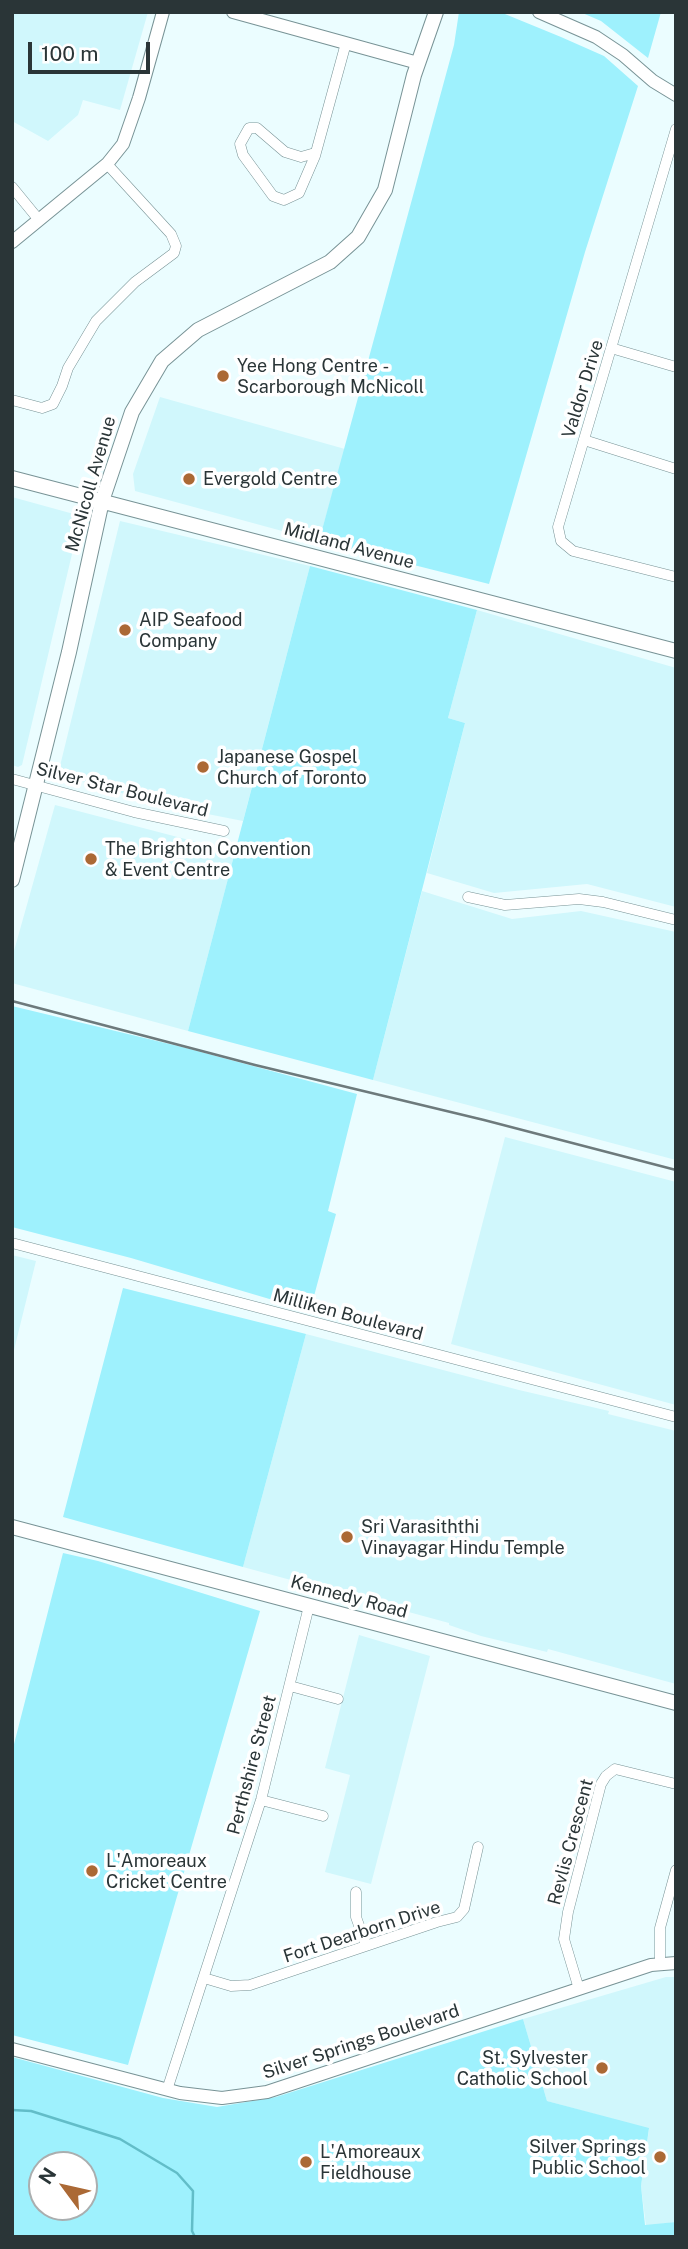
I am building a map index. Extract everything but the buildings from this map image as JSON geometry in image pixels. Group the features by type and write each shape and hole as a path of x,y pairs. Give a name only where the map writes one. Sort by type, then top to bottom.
{"main road":[{"name":"McNicoll Avenue","path":"12,880 69,652 102,501 132,412 162,361 198,330 330,262 358,237 371,218 388,182 418,62 436,12"},
{"name":"Midland Avenue","path":"12,478 676,651"},
{"name":"Kennedy Road","path":"12,1527 676,1703"}],"street":[{"path":"12,242 107,164 127,138 163,12"},
{"path":"233,12 418,62"},
{"path":"539,12 596,37 623,55 653,81 676,95"},
{"path":"315,153 301,157 285,152 257,128 249,128 240,144 243,155 273,196 284,200 299,193 315,153 346,43"},
{"name":"Valdor Drive","path":"676,128 558,527 561,541 578,553 676,577"},
{"path":"12,400 42,408 53,404 68,368 96,321 135,282 174,253 176,246 172,234 107,164"},
{"path":"12,187 39,220"},
{"path":"611,348 676,367"},
{"path":"584,440 676,469"},
{"name":"Silver Star Boulevard","path":"12,779 134,812 224,831"},
{"path":"468,897 505,905 579,899 603,902 676,920"},
{"name":"Milliken Boulevard","path":"12,1243 676,1418"},
{"name":"Perthshire Street","path":"167,2090 261,1800 309,1606"},
{"path":"290,1686 338,1699"},
{"name":"Revlis Crescent","path":"579,1989 564,1939 568,1912 601,1784 615,1769 676,1784"},
{"path":"261,1800 323,1816"},
{"name":"Fort Dearborn Drive","path":"204,1978 232,1986 250,1985 461,1914 478,1847"},
{"path":"660,1964 660,1928 676,1870"},
{"path":"356,1892 355,1909 366,1945"},
{"name":"Silver Springs Boulevard","path":"12,2049 167,2090 222,2098 267,2092 579,1989 660,1964 676,1963"}],"shaded area":[{"path":"12,12 148,12 120,110 83,100 78,115 48,141 12,121"},
{"path":"459,12 500,12 561,37 604,56 638,86 585,252 489,584 319,541 454,45"},
{"path":"580,12 661,12 648,58 601,21"},
{"path":"160,397 345,449 319,541 135,491 133,474"},
{"path":"12,497 81,516 22,765 18,767 12,765"},
{"path":"120,521 310,566 243,821 167,806 65,777 60,766"},
{"path":"310,566 477,610 448,718 465,723 373,1080 188,1031"},
{"path":"477,610 676,668 676,907 587,884 494,893 427,873 465,723 448,718"},
{"path":"55,805 235,852 188,1031 12,983 12,958"},
{"path":"422,891 512,919 581,911 676,932 676,1160 373,1080"},
{"path":"12,1006 186,1048 357,1094 328,1211 336,1214 310,1311 131,1258 12,1227"},
{"path":"505,1137 676,1182 676,1405 451,1344"},
{"path":"12,1255 36,1261 12,1358"},
{"path":"123,1288 306,1334 243,1567 63,1517"},
{"path":"306,1334 609,1411 608,1414 676,1431 676,1684 548,1649 547,1652 481,1636 449,1623 243,1567"},
{"path":"63,1553 98,1561 260,1611 128,2065 12,2035 12,1752"},
{"path":"359,1635 430,1656 371,1884 325,1872 350,1775 325,1768"},
{"name":"St. Sylvester Catholic School","path":"666,1977 676,1977 676,2222 646,2226 641,2186 649,2129 547,2101 523,2019"},
{"path":"523,2019 547,2101 649,2128 641,2186 645,2225 676,2222 676,2237 12,2237 12,2057 163,2098 217,2107 276,2097"}],"waterway":[{"path":"12,2110 31,2111 120,2139 177,2173 193,2191 192,2231 195,2237"}],"railway":[{"path":"12,1001 676,1170"}],"place":[{"name":"Yee Hong Centre - Scarborough McNicoll","path":"223,376"},
{"name":"Evergold Centre","path":"189,479"},
{"name":"AIP Seafood Company","path":"125,630"},
{"name":"Japanese Gospel Church of Toronto","path":"203,767"},
{"name":"The Brighton Convention & Event Centre","path":"91,859"},
{"name":"Sri Varasiththi Vinayagar Hindu Temple","path":"347,1537"},
{"name":"L'Amoreaux Cricket Centre","path":"92,1871"},
{"name":"St. Sylvester Catholic School","path":"602,2068"},
{"name":"Silver Springs Public School","path":"660,2157"},
{"name":"L'Amoreaux Fieldhouse","path":"306,2162"}]}
